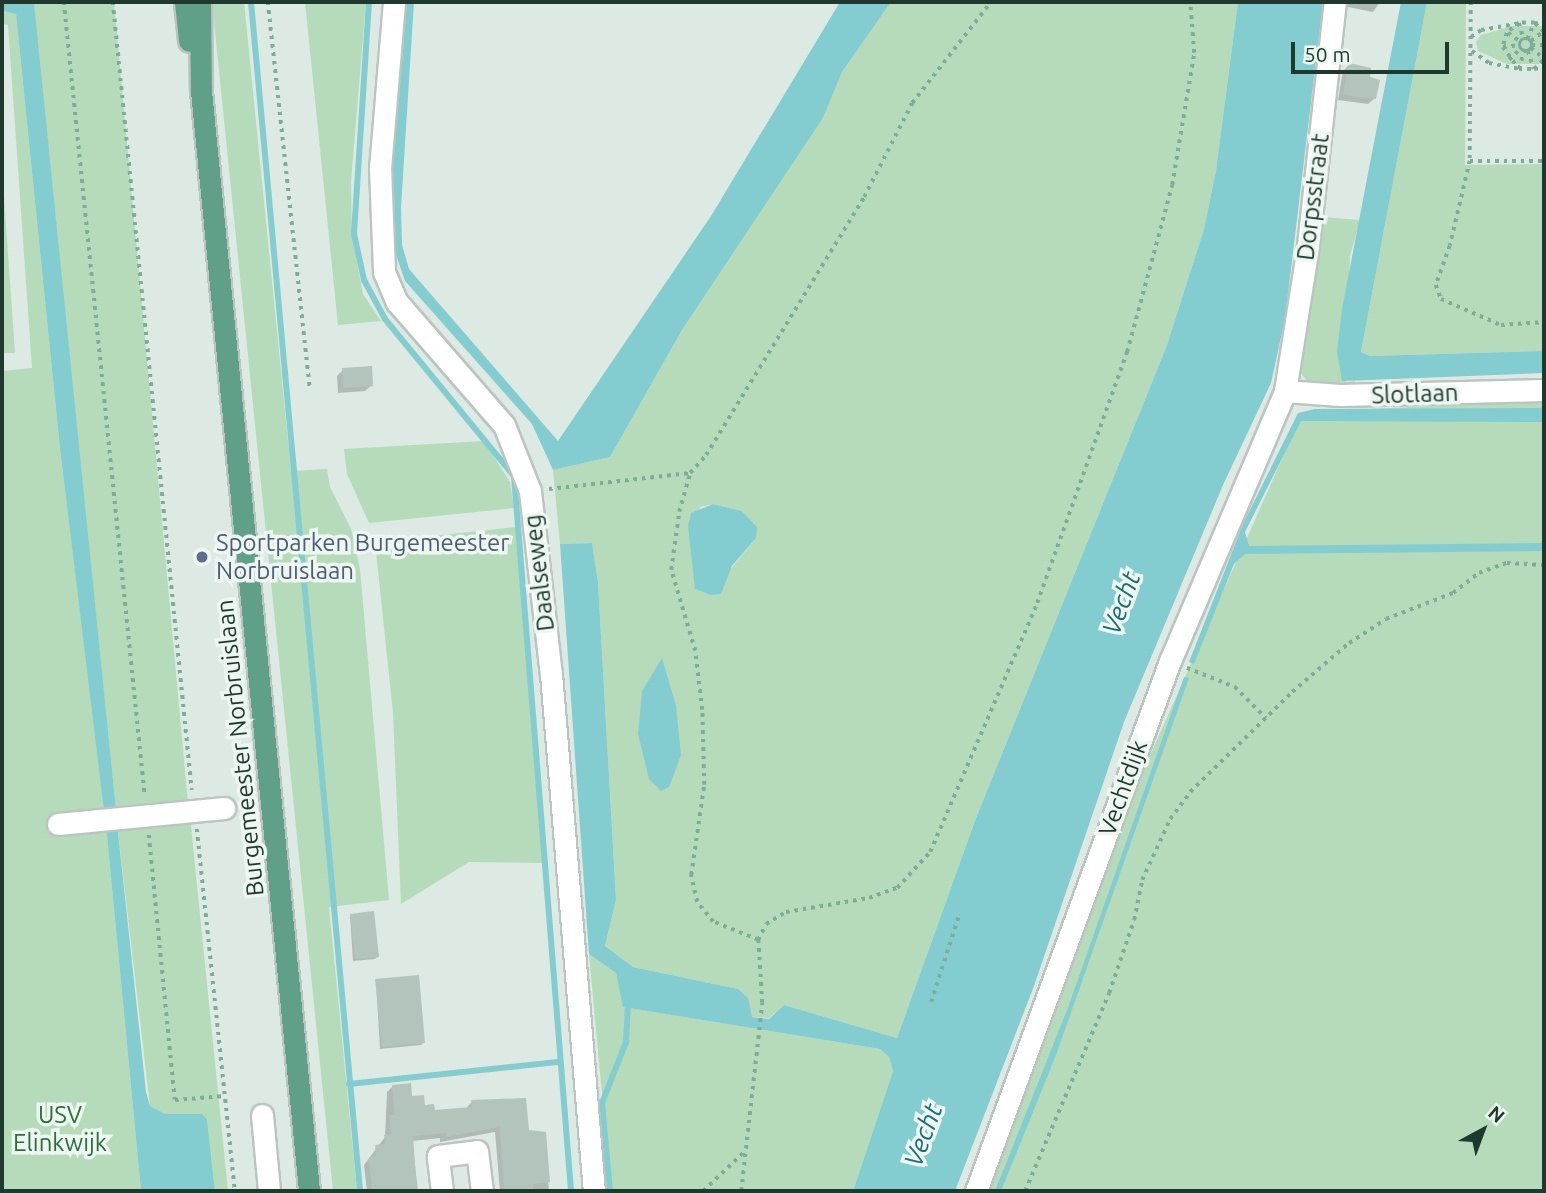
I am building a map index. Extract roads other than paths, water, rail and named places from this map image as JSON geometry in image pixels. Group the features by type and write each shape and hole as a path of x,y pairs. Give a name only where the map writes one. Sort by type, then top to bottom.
{"main road":[{"name":"Burgemeester Norbruislaan","path":"185,2 191,58 201,91"},
{"name":"Burgemeester Norbruislaan","path":"201,2 201,91 309,1191"}],"street":[{"name":"Daalseweg","path":"394,2 380,167 384,272 397,302 504,425 530,491 551,674 594,1191"},
{"name":"Dorpsstraat","path":"1285,391 1308,245 1335,2"},
{"name":"Slotlaan","path":"1285,391 1340,396 1544,390"},
{"name":"Vechtdijk","path":"976,1191 1170,661 1285,391"},
{"path":"58,824 224,808"},
{"path":"262,1115 269,1191"},
{"path":"442,1191 438,1156 477,1152 482,1191"}],"water":[{"path":"2,2 34,3 116,809 104,811 60,449 16,14 2,11"},
{"path":"405,2 414,2 401,207 402,245 409,269 558,441 711,216 840,2 891,2 842,72 823,118 682,330 610,457 553,470 532,424 405,281 393,246 392,143"},
{"name":"Vecht","path":"1238,2 1323,2 1285,319 1271,383 1223,485 1124,722 1034,986 955,1191 853,1191 893,1071 889,1057 880,1049 623,1007 616,973 589,954 560,544 592,543 598,582 616,900 605,946 633,967 738,989 748,998 752,1017 769,1019 784,1005 897,1038 976,818 1167,345 1204,229 1216,170"},
{"path":"1401,2 1427,2 1361,352 1370,356 1544,351 1544,373 1342,381 1337,351 1342,309"},
{"path":"1544,408 1544,422 1301,421 1245,532 1249,546 1544,543 1544,551 1245,554 1234,564 1194,664 1189,662 1243,524 1298,413 1315,409"},
{"path":"713,504 742,511 757,527 756,538 732,566 721,594 710,595 695,589 688,526 691,513"},
{"path":"662,658 676,706 681,755 669,787 661,791 649,779 638,734 642,691"},
{"path":"1184,677 1189,678 1056,1055 1001,1191 995,1191 1069,1005"},
{"path":"117,823 146,1092 150,1106 165,1114 202,1114 207,1119 215,1191 141,1191 106,825"}],"waterway":[{"path":"251,2 360,1191"},
{"path":"369,2 354,234 364,280 385,319 514,476 571,1191"},
{"path":"610,1191 602,1103 626,1042 628,1008"},
{"path":"349,1084 560,1062"}],"place":[{"name":"Sportparken Burgemeester Norbruislaan","path":"202,557"}],"park label":[{"name":"USV Elinkwijk","path":"60,1129"}]}
